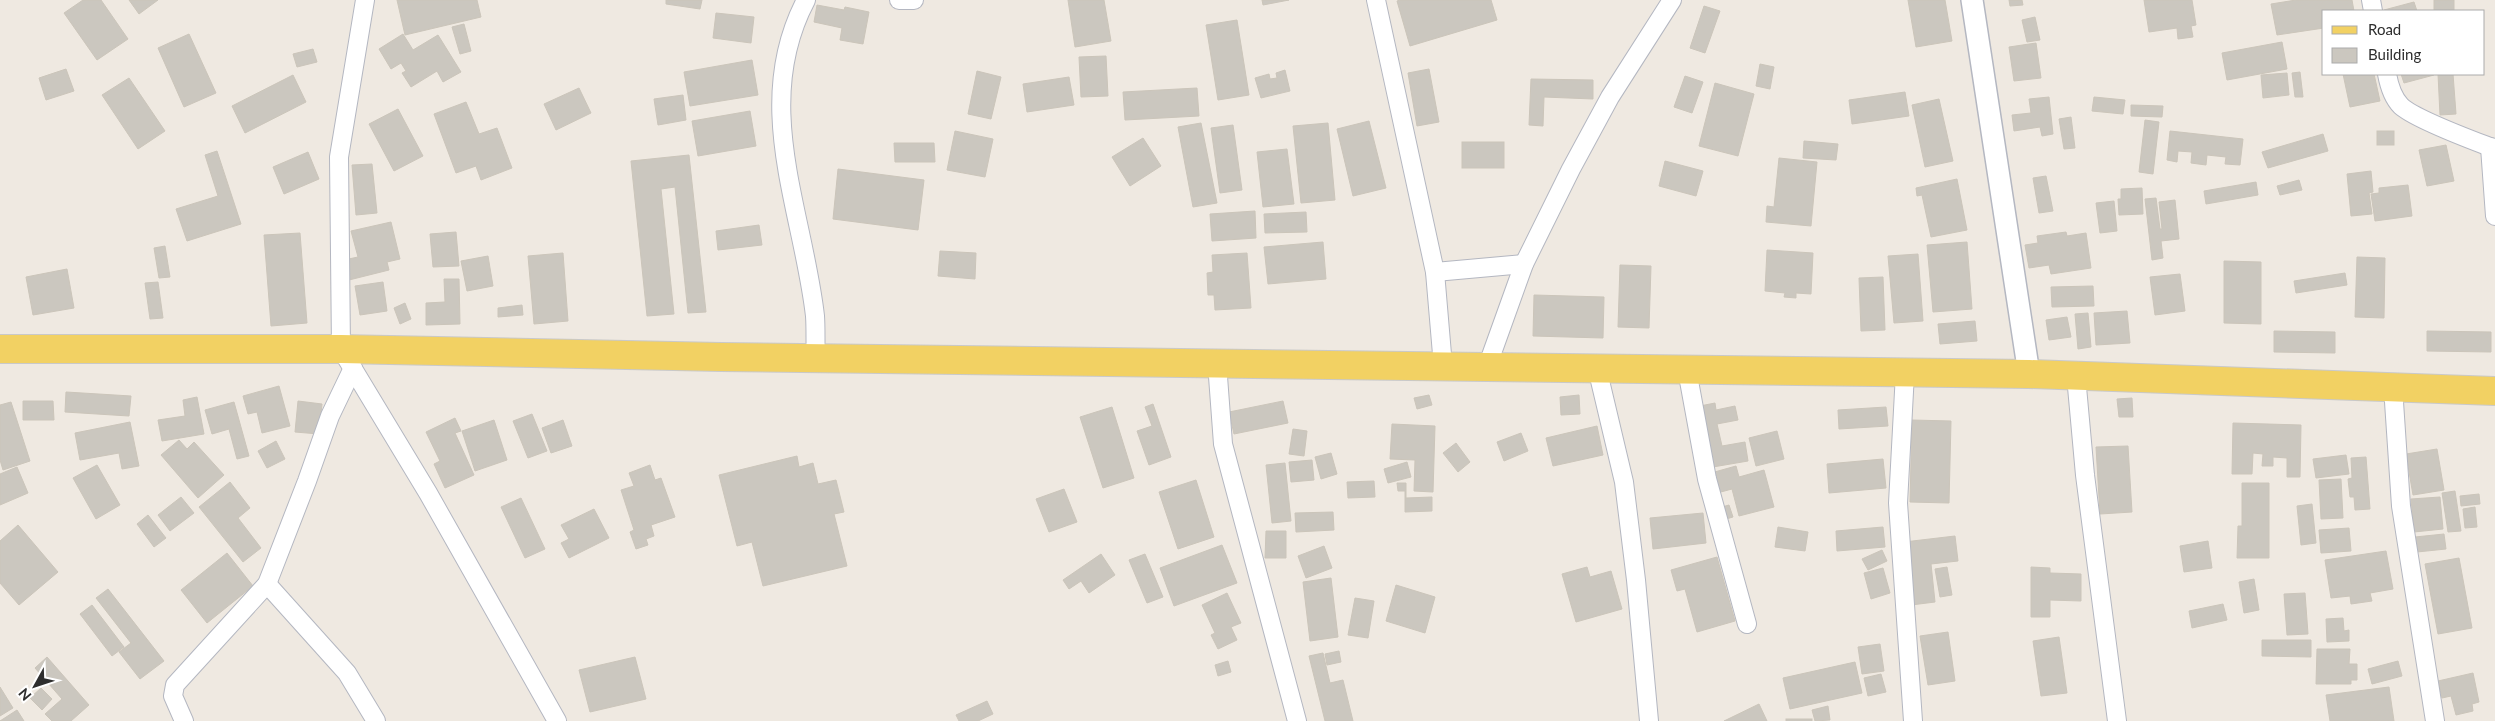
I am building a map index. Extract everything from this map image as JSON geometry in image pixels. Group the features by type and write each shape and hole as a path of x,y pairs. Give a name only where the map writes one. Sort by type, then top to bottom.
{"main road":[{"path":"0,348 347,359 816,358 2029,374 2495,391"}],"street":[{"path":"184,721 173,696 175,685 267,584 308,481 347,359 339,157 364,0"},
{"path":"806,0 782,65 783,147 815,316 816,358"},
{"path":"898,0 914,0"},
{"path":"1376,0 1435,272 1443,366"},
{"path":"1487,367 1524,264 1610,97 1672,0"},
{"path":"1972,0 2029,374"},
{"path":"2387,75 2390,89 2401,106 2414,114 2492,148 2495,216"},
{"path":"1435,272 1524,264"},
{"path":"347,359 428,493 557,721"},
{"path":"1217,363 1223,444 1298,721"},
{"path":"1597,368 1624,482 1636,580 1649,721"},
{"path":"1687,370 1707,479 1746,624"},
{"path":"1905,373 1898,503 1913,721"},
{"path":"2076,376 2085,475 2117,721"},
{"path":"2392,387 2401,506 2436,721"},
{"path":"267,584 347,673 376,721"}],"building":[{"path":"83,0 101,0 128,39 97,60 64,13"},
{"path":"129,0 158,0 139,14"},
{"path":"397,0 477,0 481,17 405,35"},
{"path":"666,0 702,0 700,9 666,4"},
{"path":"1068,0 1104,0 1111,41 1075,47"},
{"path":"1262,0 1289,0 1263,5"},
{"path":"1491,0 1497,20 1410,46 1397,1"},
{"path":"1908,0 1945,0 1952,41 1916,47"},
{"path":"2009,0 2022,0 2023,5 2010,6"},
{"path":"2144,0 2192,0 2196,25 2191,26 2193,37 2178,39 2177,28 2149,32"},
{"path":"2296,0 2352,0 2354,10 2322,10 2322,28 2277,35 2271,4"},
{"path":"2434,0 2454,0 2454,10 2434,10"},
{"path":"2414,2 2417,10 2384,10"},
{"path":"817,5 844,10 845,7 869,12 863,44 840,40 842,28 814,22"},
{"path":"1704,6 1720,11 1705,53 1690,48"},
{"path":"716,13 754,17 751,43 713,38"},
{"path":"2035,17 2040,40 2027,42 2022,20"},
{"path":"1237,20 1249,95 1218,100 1206,25"},
{"path":"464,24 471,51 460,54 452,27"},
{"path":"189,34 216,93 184,107 158,48"},
{"path":"403,34 413,50 438,35 461,72 443,82 437,71 411,87 402,73 406,71 401,63 391,69 379,49"},
{"path":"2282,42 2287,69 2227,80 2222,53"},
{"path":"2036,43 2041,78 2014,81 2009,47"},
{"path":"313,49 317,62 297,67 293,54"},
{"path":"1106,56 1108,96 1081,97 1079,57"},
{"path":"752,60 758,95 690,106 684,72"},
{"path":"1760,64 1774,67 1770,89 1756,86"},
{"path":"66,69 74,91 46,100 39,78"},
{"path":"1429,69 1439,122 1417,126 1408,73"},
{"path":"1285,70 1290,91 1261,98 1255,78 1269,74 1270,79 1277,78 1276,73"},
{"path":"977,71 1001,77 991,119 968,114"},
{"path":"2300,72 2303,97 2295,97 2292,73"},
{"path":"2287,73 2289,95 2263,98 2261,75"},
{"path":"293,75 306,102 245,133 232,106"},
{"path":"2343,75 2374,75 2380,101 2350,107"},
{"path":"2401,75 2434,75 2404,83"},
{"path":"2438,75 2453,75 2456,114 2440,115"},
{"path":"1685,76 1703,82 1692,113 1674,107"},
{"path":"1069,77 1074,105 1027,112 1023,84"},
{"path":"129,78 165,131 138,149 102,95"},
{"path":"1531,79 1593,80 1593,99 1544,97 1543,126 1529,125"},
{"path":"1715,83 1754,94 1738,156 1699,146"},
{"path":"579,88 591,113 556,130 544,104"},
{"path":"1197,88 1199,116 1125,120 1123,92"},
{"path":"1905,92 1909,116 1852,124 1849,100"},
{"path":"683,95 686,120 658,125 654,99"},
{"path":"2049,97 2053,134 2042,136 2040,127 2014,131 2012,115 2031,113 2029,99"},
{"path":"2094,97 2125,100 2123,114 2092,111"},
{"path":"1939,99 1953,161 1925,167 1912,105"},
{"path":"466,102 479,134 497,128 512,168 481,180 476,166 456,173 434,114"},
{"path":"2131,105 2163,106 2162,117 2131,116"},
{"path":"398,109 423,156 394,171 369,124"},
{"path":"750,111 756,146 698,156 692,121"},
{"path":"2071,117 2075,148 2064,149 2059,119"},
{"path":"2145,120 2159,122 2153,174 2139,172"},
{"path":"1369,121 1386,188 1353,196 1337,129"},
{"path":"1201,123 1217,203 1193,207 1178,127"},
{"path":"1328,123 1335,200 1301,203 1293,126"},
{"path":"1233,125 1242,190 1220,193 1211,128"},
{"path":"955,131 993,139 985,177 947,170"},
{"path":"2170,131 2243,139 2240,165 2225,164 2226,157 2207,155 2206,165 2191,163 2192,152 2178,151 2177,162 2167,160"},
{"path":"2377,131 2394,131 2394,145 2377,145"},
{"path":"2323,134 2328,151 2268,168 2262,152"},
{"path":"1143,138 1161,166 1130,186 1112,157"},
{"path":"1804,141 1838,144 1836,160 1803,158"},
{"path":"1462,142 1504,142 1504,168 1462,168"},
{"path":"894,143 934,143 935,162 895,162"},
{"path":"2446,145 2454,181 2427,186 2419,150"},
{"path":"1287,149 1294,204 1263,207 1257,152"},
{"path":"217,151 241,224 187,241 176,209 218,196 205,155"},
{"path":"308,152 319,179 284,194 273,167"},
{"path":"689,155 706,312 688,313 675,187 661,189 674,314 647,316 631,161"},
{"path":"1779,158 1817,162 1811,226 1766,222 1767,206 1774,207"},
{"path":"1665,161 1703,171 1696,196 1659,186"},
{"path":"372,164 377,213 356,215 352,165"},
{"path":"838,169 924,180 918,230 833,219"},
{"path":"2371,171 2373,192 2369,193 2372,214 2351,216 2347,174"},
{"path":"2046,176 2053,211 2039,213 2033,178"},
{"path":"1957,179 1967,230 1931,237 1922,195 1917,196 1916,188"},
{"path":"2299,180 2302,190 2280,195 2277,186"},
{"path":"2256,182 2258,195 2206,204 2204,191"},
{"path":"2408,185 2412,216 2375,221 2371,194 2379,193 2379,188"},
{"path":"2142,188 2143,214 2119,215 2118,199 2121,199 2121,189"},
{"path":"2156,198 2160,229 2162,229 2159,202 2175,200 2179,239 2161,241 2163,258 2152,260 2145,199"},
{"path":"2114,201 2117,231 2100,233 2096,203"},
{"path":"1255,211 1256,238 1212,241 1210,214"},
{"path":"1306,212 1307,232 1265,233 1264,214"},
{"path":"391,222 400,259 387,262 389,270 349,280 344,260 358,257 351,231"},
{"path":"759,225 762,245 718,250 716,231"},
{"path":"456,232 459,266 433,267 430,234"},
{"path":"2066,232 2067,236 2086,233 2091,268 2051,274 2049,265 2029,268 2025,245 2038,243 2037,236"},
{"path":"300,233 307,323 271,326 264,235"},
{"path":"1323,242 1326,279 1268,284 1264,247"},
{"path":"1967,242 1972,309 1933,312 1927,245"},
{"path":"165,246 170,277 159,278 154,248"},
{"path":"1767,250 1813,253 1811,294 1796,293 1796,298 1784,297 1785,293 1765,291"},
{"path":"940,251 976,253 975,279 938,276"},
{"path":"563,253 568,321 534,324 528,256"},
{"path":"1247,253 1251,308 1215,310 1214,295 1208,295 1207,273 1213,272 1212,255"},
{"path":"1918,254 1923,321 1894,323 1888,256"},
{"path":"488,256 493,286 467,291 461,261"},
{"path":"2357,257 2385,258 2384,318 2355,317"},
{"path":"2224,261 2261,262 2261,324 2224,323"},
{"path":"1620,265 1651,266 1649,328 1618,327"},
{"path":"67,269 74,308 33,315 26,277"},
{"path":"2345,273 2347,285 2296,293 2294,281"},
{"path":"2180,274 2185,311 2155,315 2150,277"},
{"path":"1883,277 1885,330 1861,331 1859,278"},
{"path":"444,279 459,279 460,324 426,325 426,303 445,302"},
{"path":"158,282 163,318 150,319 145,283"},
{"path":"383,282 387,311 360,315 355,286"},
{"path":"2093,286 2094,306 2052,307 2051,287"},
{"path":"1534,295 1604,297 1603,338 1533,336"},
{"path":"405,303 411,319 400,324 394,308"},
{"path":"522,305 523,315 498,317 498,308"},
{"path":"2127,311 2130,343 2096,345 2094,313"},
{"path":"2088,313 2091,347 2078,349 2075,314"},
{"path":"2067,317 2071,337 2049,340 2046,320"},
{"path":"1975,321 1977,341 1940,344 1938,324"},
{"path":"2274,331 2335,332 2335,353 2274,352"},
{"path":"2427,331 2491,332 2491,352 2427,351"},
{"path":"279,386 290,426 262,433 257,412 248,414 243,396"},
{"path":"66,392 131,396 129,416 65,412"},
{"path":"1429,395 1432,405 1417,409 1414,398"},
{"path":"1579,395 1580,414 1561,415 1560,397"},
{"path":"197,397 204,434 162,441 158,420 185,416 183,400"},
{"path":"2132,398 2133,417 2119,417 2117,399"},
{"path":"23,401 53,401 54,420 23,420"},
{"path":"298,401 322,404 319,434 295,432"},
{"path":"1283,401 1288,423 1234,434 1229,412"},
{"path":"11,402 30,461 3,470 0,460 0,405"},
{"path":"234,402 249,456 237,459 229,429 212,434 205,410"},
{"path":"1715,403 1716,410 1735,406 1738,420 1717,424 1722,446 1745,442 1748,461 1707,468 1695,407"},
{"path":"1153,404 1171,457 1149,465 1137,431 1152,426 1145,407"},
{"path":"1112,407 1134,478 1103,488 1080,417"},
{"path":"1886,407 1888,426 1839,429 1838,410"},
{"path":"532,414 547,451 528,458 513,421"},
{"path":"455,418 461,431 455,433 474,475 445,488 434,464 440,461 426,432"},
{"path":"494,420 507,460 475,471 462,431"},
{"path":"563,420 572,446 551,453 542,428"},
{"path":"1912,420 1951,421 1949,503 1910,502"},
{"path":"130,422 139,466 122,469 119,453 80,460 75,433"},
{"path":"2233,423 2301,425 2300,477 2287,477 2287,458 2273,457 2273,466 2262,466 2263,454 2253,453 2252,474 2232,474"},
{"path":"1392,424 1435,426 1433,492 1414,491 1415,460 1390,459"},
{"path":"1597,426 1603,455 1553,466 1546,438"},
{"path":"1293,429 1307,431 1304,456 1289,454"},
{"path":"1777,431 1784,459 1756,466 1749,438"},
{"path":"1521,433 1528,451 1504,461 1497,442"},
{"path":"179,440 187,449 194,442 224,475 198,498 161,455"},
{"path":"276,441 285,459 267,468 258,451"},
{"path":"1456,443 1470,462 1458,472 1443,453"},
{"path":"2128,446 2132,512 2100,514 2096,447"},
{"path":"2437,449 2444,490 2413,495 2406,454"},
{"path":"1331,453 1337,474 1321,479 1315,457"},
{"path":"2346,455 2349,474 2316,478 2313,459"},
{"path":"797,456 799,467 813,463 818,484 836,480 844,512 834,514 847,566 763,586 752,542 737,546 719,475"},
{"path":"2366,457 2370,509 2355,510 2354,497 2350,497 2348,479 2352,478 2351,458"},
{"path":"1883,459 1886,488 1829,493 1827,464"},
{"path":"1312,460 1314,480 1291,482 1289,462"},
{"path":"1407,462 1411,477 1388,483 1384,469"},
{"path":"1285,463 1291,521 1272,523 1266,465"},
{"path":"97,465 120,505 96,519 73,478"},
{"path":"650,465 655,480 661,478 675,517 651,525 654,536 646,539 648,545 636,549 630,532 634,530 621,490 634,486 629,473"},
{"path":"1736,466 1739,477 1764,470 1774,507 1739,516 1732,489 1717,493 1711,473"},
{"path":"17,467 28,493 0,505 0,474"},
{"path":"2341,479 2343,518 2321,519 2319,480"},
{"path":"1196,480 1214,537 1178,549 1159,492"},
{"path":"1374,481 1375,497 1348,498 1347,482"},
{"path":"230,482 250,508 238,518 261,548 243,562 199,507"},
{"path":"1397,483 1406,483 1406,498 1432,497 1432,511 1405,512 1405,491 1398,491"},
{"path":"2242,483 2269,483 2269,558 2237,558 2238,526 2242,526"},
{"path":"1064,489 1077,522 1049,532 1036,499"},
{"path":"2455,491 2461,531 2448,532 2442,493"},
{"path":"2479,494 2480,504 2461,506 2460,496"},
{"path":"181,497 194,513 170,531 158,515"},
{"path":"2440,497 2443,529 2414,532 2411,499"},
{"path":"521,498 545,549 525,558 501,507"},
{"path":"2312,504 2316,543 2301,545 2297,506"},
{"path":"1729,505 1733,517 1719,521 1715,509"},
{"path":"2475,507 2477,527 2465,528 2463,509"},
{"path":"594,509 609,538 569,558 561,543 569,539 561,525"},
{"path":"1333,512 1334,530 1296,532 1295,513"},
{"path":"1703,513 1706,543 1653,549 1650,518"},
{"path":"148,515 166,538 154,547 137,524"},
{"path":"18,525 58,572 19,605 0,583 0,541"},
{"path":"1778,527 1808,532 1805,551 1775,547"},
{"path":"1883,527 1885,547 1837,551 1836,531"},
{"path":"2349,528 2351,551 2321,553 2319,530"},
{"path":"1266,531 1286,531 1286,558 1265,558"},
{"path":"2444,534 2446,549 2417,552 2415,537"},
{"path":"1955,536 1958,561 1931,564 1935,602 1911,605 1904,542"},
{"path":"2208,541 2212,568 2184,572 2180,546"},
{"path":"1222,545 1237,583 1174,606 1160,568"},
{"path":"1324,546 1332,568 1306,578 1298,556"},
{"path":"1882,550 1887,561 1868,570 1862,559"},
{"path":"2386,551 2393,589 2370,593 2372,601 2351,604 2350,596 2331,598 2325,560"},
{"path":"227,553 253,586 207,623 181,590"},
{"path":"1101,554 1115,575 1089,593 1081,581 1069,589 1063,580"},
{"path":"1145,554 1163,597 1147,603 1129,560"},
{"path":"1717,557 1735,621 1697,632 1685,589 1677,591 1671,570"},
{"path":"2459,558 2472,628 2438,634 2425,564"},
{"path":"1587,567 1590,577 1611,571 1622,609 1576,622 1562,574"},
{"path":"1947,567 1952,595 1940,597 1935,569"},
{"path":"2031,567 2050,568 2050,573 2081,574 2081,601 2050,600 2050,617 2031,617"},
{"path":"1883,568 1890,593 1871,599 1864,573"},
{"path":"1331,578 1338,637 1310,641 1303,582"},
{"path":"2254,579 2259,610 2244,613 2239,582"},
{"path":"1396,585 1435,597 1425,633 1386,621"},
{"path":"108,589 164,661 140,679 119,652 131,643 96,598"},
{"path":"1227,593 1241,623 1231,627 1237,640 1218,649 1211,635 1215,633 1202,605"},
{"path":"2305,593 2308,634 2287,635 2284,594"},
{"path":"1355,598 1374,601 1368,638 1348,635"},
{"path":"2223,604 2227,620 2192,628 2189,611"},
{"path":"92,605 124,647 112,656 80,614"},
{"path":"2343,618 2344,631 2349,630 2349,641 2327,642 2326,619"},
{"path":"1948,632 1955,681 1928,685 1920,636"},
{"path":"2059,637 2067,693 2041,696 2033,641"},
{"path":"2262,640 2311,640 2311,657 2262,656"},
{"path":"1880,644 1884,671 1862,674 1858,647"},
{"path":"2317,649 2350,649 2349,664 2357,664 2357,680 2351,680 2351,684 2316,684"},
{"path":"1339,651 1341,662 1327,665 1325,654"},
{"path":"1323,653 1330,683 1343,680 1353,721 1325,721 1309,656"},
{"path":"47,657 89,705 71,721 52,721 45,714 62,699 35,668"},
{"path":"635,657 646,699 590,712 579,670"},
{"path":"1228,661 1231,672 1218,676 1215,665"},
{"path":"2398,661 2402,676 2372,684 2368,669"},
{"path":"1855,662 1862,693 1790,709 1783,678"},
{"path":"2473,673 2479,702 2472,704 2473,711 2456,715 2451,696 2442,698 2438,681"},
{"path":"1881,674 1886,692 1868,696 1864,678"},
{"path":"0,687 13,708 0,716"},
{"path":"2389,687 2394,721 2330,721 2326,695"},
{"path":"41,688 52,699 42,710 30,698"},
{"path":"987,701 993,714 978,721 959,721 956,715"},
{"path":"1759,704 1767,721 1724,721"},
{"path":"1828,706 1830,720 1815,721 1812,710"},
{"path":"17,710 24,721 0,721"},
{"path":"1786,719 1812,719 1812,721 1786,721"}]}
